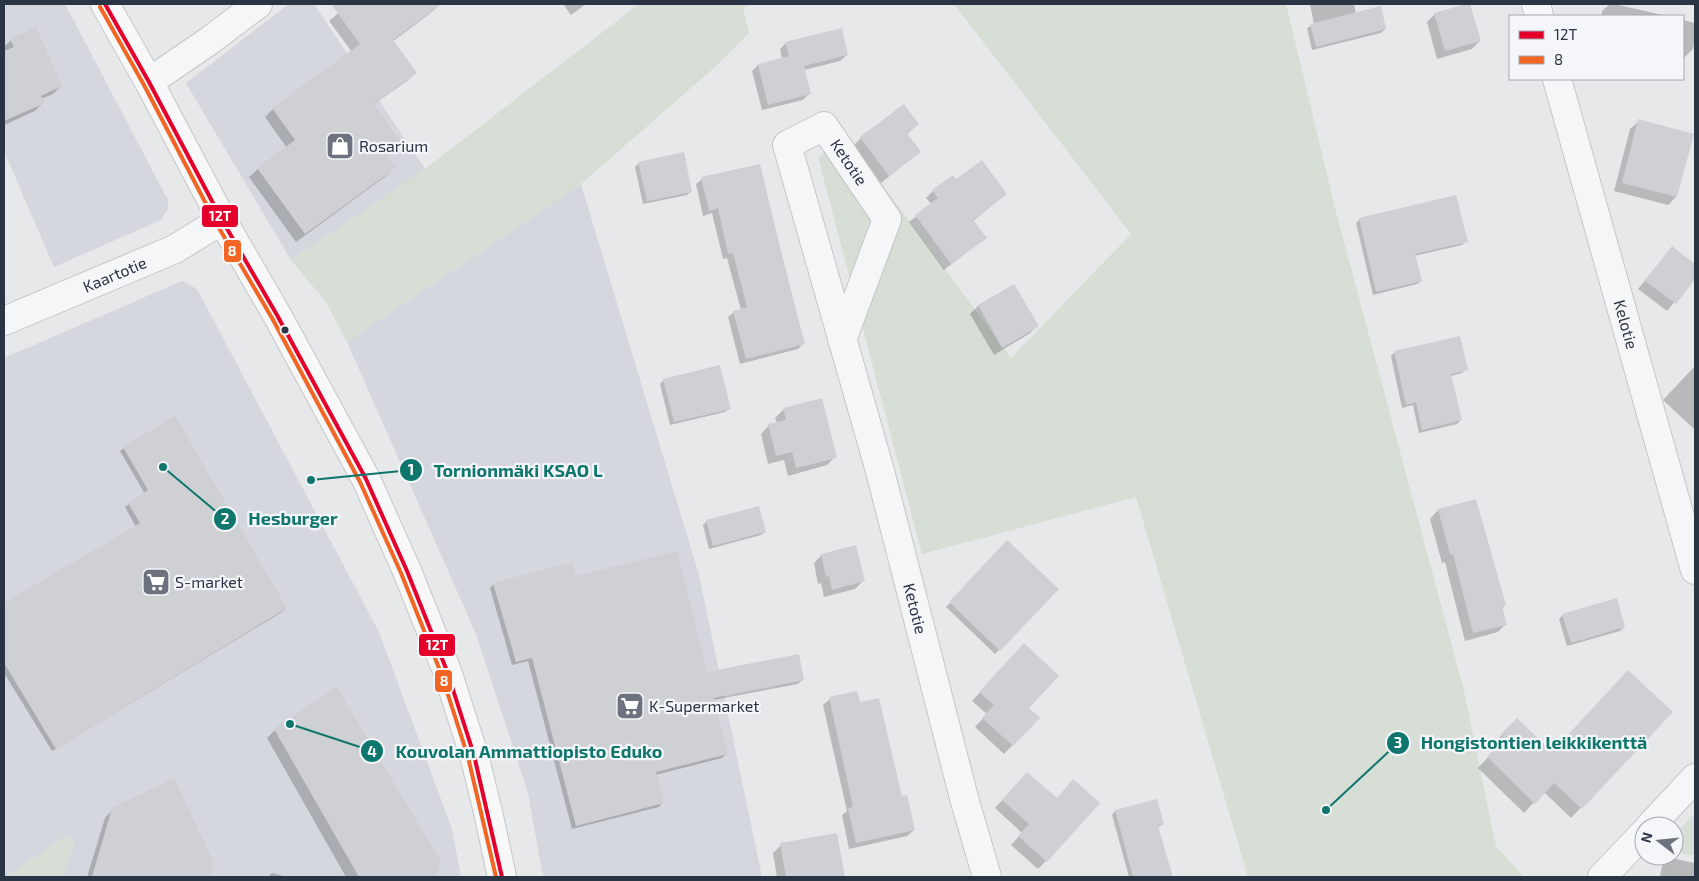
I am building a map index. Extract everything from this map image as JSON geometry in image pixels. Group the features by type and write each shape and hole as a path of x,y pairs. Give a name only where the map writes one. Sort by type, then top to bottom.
{"street":[{"path":"105,4 366,479 411,580 447,671 474,755 502,877"},
{"path":"149,82 209,41 258,4"},
{"name":"Kelotie","path":"1557,80 1695,570"},
{"name":"Ketotie","path":"842,340 887,219 824,126 787,144 842,340 880,471 964,798 987,877"},
{"name":"Kaartotie","path":"4,321 175,249 222,220"},
{"path":"1659,816 1695,778"},
{"path":"1602,877 1634,843"}],"shaded area":[{"path":"4,4 65,4 168,200 168,208 161,220 54,267 4,151"},
{"path":"289,4 314,4 425,169 291,260 186,83"},
{"path":"639,4 752,4 743,8 749,33 715,67 581,184 347,342 326,302 291,260 425,169"},
{"path":"954,4 1286,4 1335,208 1464,691 1496,846 1524,877 1248,877 1136,497 922,554 818,157 848,139 1011,358 1131,234"},
{"path":"581,184 699,575 762,877 543,877 528,793 476,634 347,342"},
{"path":"182,281 197,289 379,632 452,829 461,877 4,877 4,358"},
{"path":"1695,813 1695,856 1684,854 1684,825"},
{"path":"69,837 75,841 63,877 5,877 62,838"}],"building":[{"name":"Rosarium","path":"331,4 442,4 393,40 417,73 374,104 400,140 384,152 396,168 305,234 257,168 295,140 272,108 360,44"},
{"path":"1470,4 1481,41 1445,51 1434,13"},
{"path":"1381,6 1386,29 1316,47 1310,24"},
{"path":"36,27 62,86 41,96 45,103 4,121 4,51 14,47 10,39"},
{"path":"842,28 848,55 804,66 811,94 768,105 758,64 789,56 785,42"},
{"path":"904,104 919,124 907,133 921,152 889,176 860,137"},
{"path":"1638,119 1694,134 1677,197 1622,183"},
{"path":"684,152 692,192 647,201 638,162"},
{"path":"982,160 1007,194 973,220 987,238 951,264 915,215 938,198 932,190 953,175 956,179"},
{"path":"760,164 805,344 746,359 733,311 747,307 733,253 728,254 718,208 709,211 701,177"},
{"path":"1456,195 1468,242 1415,254 1422,281 1376,292 1359,218"},
{"path":"1672,246 1695,264 1695,279 1676,304 1645,281"},
{"path":"1014,284 1039,326 1002,348 978,305"},
{"path":"1460,336 1468,370 1451,374 1462,420 1422,430 1416,402 1406,405 1394,351"},
{"path":"720,365 731,409 674,422 663,379"},
{"path":"822,398 837,458 796,468 792,452 776,456 768,424 786,420 783,408"},
{"name":"S-market","path":"175,416 287,608 56,749 4,663 4,603 140,523 128,503 148,490 123,447"},
{"path":"1476,499 1506,605 1502,606 1507,625 1473,633 1453,554 1450,555 1438,509"},
{"path":"759,506 766,532 713,546 706,520"},
{"path":"1007,540 1059,589 1000,651 949,602"},
{"path":"856,545 865,581 832,590 829,576 826,577 821,554"},
{"name":"K-Supermarket","path":"677,551 707,672 799,654 804,680 714,698 728,754 656,772 664,803 576,826 532,658 516,662 493,583 572,562 576,576"},
{"path":"1617,598 1625,627 1571,643 1562,614"},
{"path":"1024,643 1059,676 1029,708 1040,718 1013,746 982,718 994,705 979,692"},
{"path":"1628,670 1673,712 1582,809 1554,783 1535,804 1487,757 1504,739 1500,735 1517,718 1552,752"},
{"path":"337,687 441,862 436,877 359,877 274,729"},
{"path":"857,691 860,702 879,698 902,796 907,795 915,830 856,843 848,808 853,807 829,697"},
{"path":"1027,772 1057,798 1073,779 1100,803 1047,862 1018,836 1029,824 1002,800"},
{"path":"174,778 214,863 210,877 92,877 112,808"},
{"path":"1157,799 1164,824 1158,826 1173,877 1133,877 1115,810"},
{"path":"837,833 845,877 786,877 780,843"}],"transit line":[{"name":"12T","path":"105,4 366,479 407,571 447,671 474,755 502,877"},
{"name":"8","path":"100,7 144,85 216,223 272,318 360,482 401,573 441,673 468,757 496,877"}],"place":[{"name":"Rosarium","path":"340,146"},
{"name":"Hesburger","path":"163,467"},
{"name":"Tornionmäki KSAO L","path":"311,480"},
{"name":"S-market","path":"156,582"},
{"name":"K-Supermarket","path":"630,706"},
{"name":"Kouvolan Ammattiopisto Eduko","path":"290,724"},
{"name":"Hongistontien leikkikenttä","path":"1326,810"}]}
